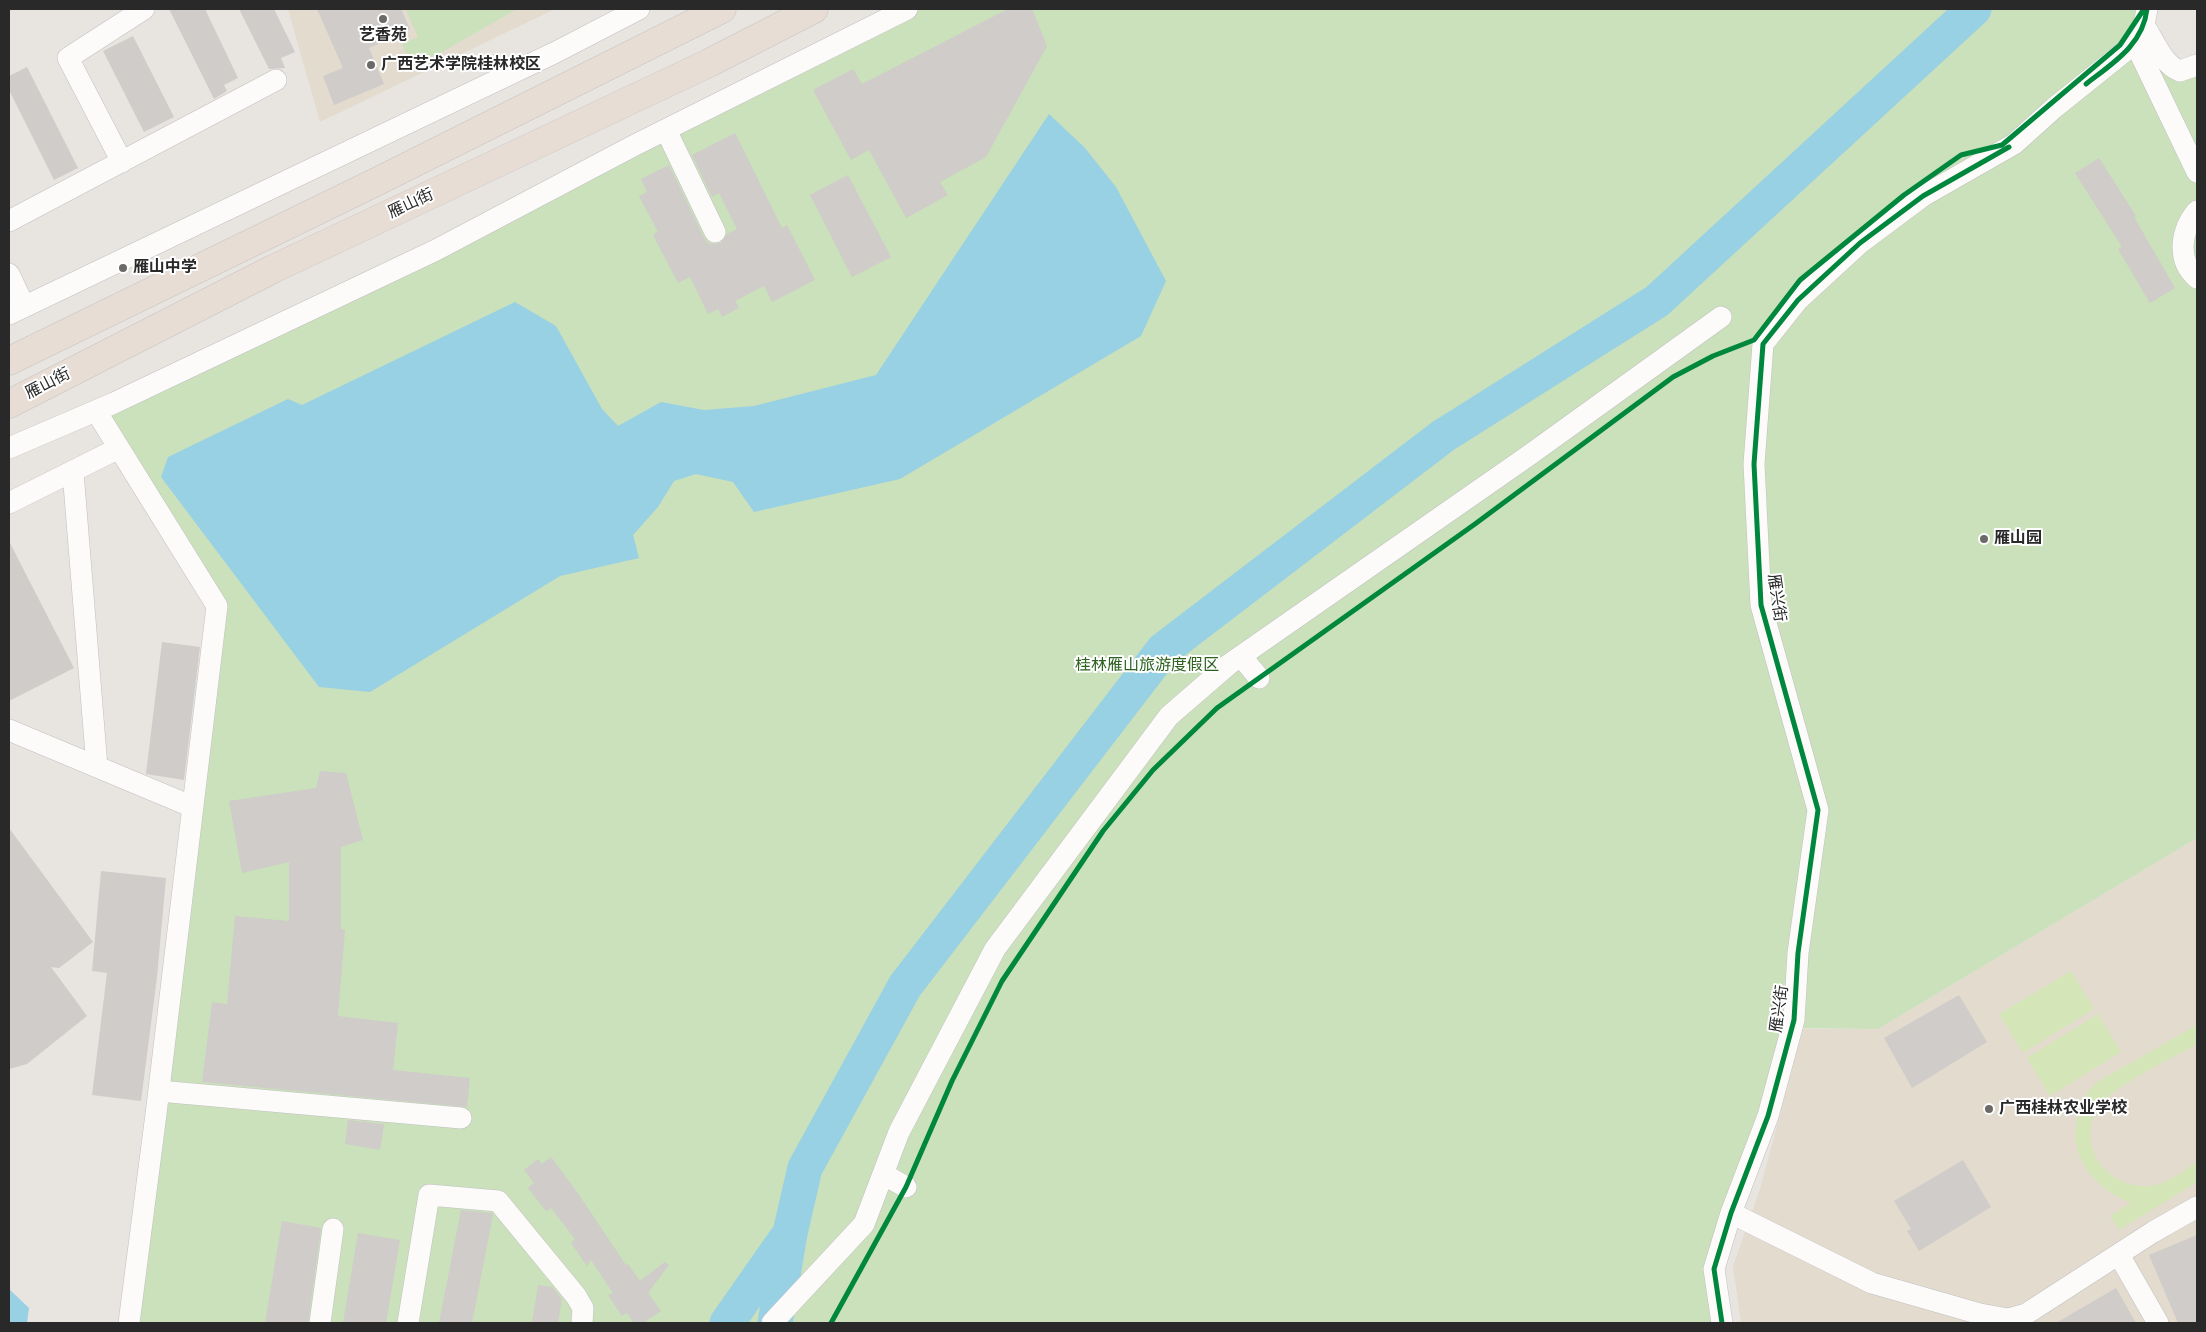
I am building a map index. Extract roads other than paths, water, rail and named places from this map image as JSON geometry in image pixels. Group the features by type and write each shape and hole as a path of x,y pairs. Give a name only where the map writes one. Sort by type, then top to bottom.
{"highway":[{"path":"9,361 383,179 722,9"},
{"name":"雁山街","path":"9,404 273,270 709,63 814,9"}],"street":[{"path":"122,162 68,58 144,9"},
{"path":"9,274 16,310 547,56 639,9"},
{"path":"9,448 96,411 436,250 666,130 906,9"},
{"path":"2142,26 2172,66 2180,71 2197,65"},
{"path":"2142,26 2197,172"},
{"name":"雁兴街","path":"1722,1323 1714,1269 1731,1213 1768,1116 1794,1020 1798,953 1818,810 1761,605 1754,464 1763,344 1798,300 1860,243 1923,196 2014,144 2142,26"},
{"path":"9,221 276,80"},
{"path":"666,130 715,232"},
{"path":"2197,212 2190,220 2184,234 2182,249 2186,264 2197,278"},
{"path":"772,1323 864,1224 899,1132 995,949 1104,800 1169,716 1242,656 1528,456 1721,317"},
{"path":"96,411 217,606 159,1091 129,1323"},
{"path":"9,503 119,448"},
{"path":"73,472 97,767"},
{"path":"1242,656 1259,678"},
{"path":"9,730 193,807"},
{"path":"159,1091 461,1118"},
{"path":"883,1174 906,1187"},
{"path":"408,1323 429,1194 498,1201 576,1296 583,1308 582,1323"},
{"path":"1731,1213 1872,1283 1980,1314 2008,1318 2032,1317 2118,1255 2153,1232 2197,1208"},
{"path":"320,1323 334,1229"},
{"path":"2118,1255 2158,1323"}],"water":[{"path":"1049,114 1085,148 1116,187 1166,281 1141,336 900,479 754,512 733,482 696,474 674,481 658,507 633,535 639,558 560,576 370,692 319,687 161,477 168,457 288,399 302,405 515,302 556,326 602,409 618,426 661,402 704,410 754,406 876,375"},
{"path":"9,1289 29,1308 27,1323 9,1323"}],"waterway":[{"path":"775,1323 790,1233 805,1168 905,986 1163,650 1443,436 1657,301 1974,9"},
{"path":"727,1323 785,1240"}],"place":[{"name":"艺香苑","path":"383,19"},
{"name":"广西艺术学院桂林校区","path":"371,65"},
{"name":"雁山中学","path":"123,268"},
{"name":"雁山园","path":"1984,539"},
{"name":"广西桂林农业学校","path":"1989,1109"}],"park label":[{"name":"桂林雁山旅游度假区","path":"1147,666"}]}
